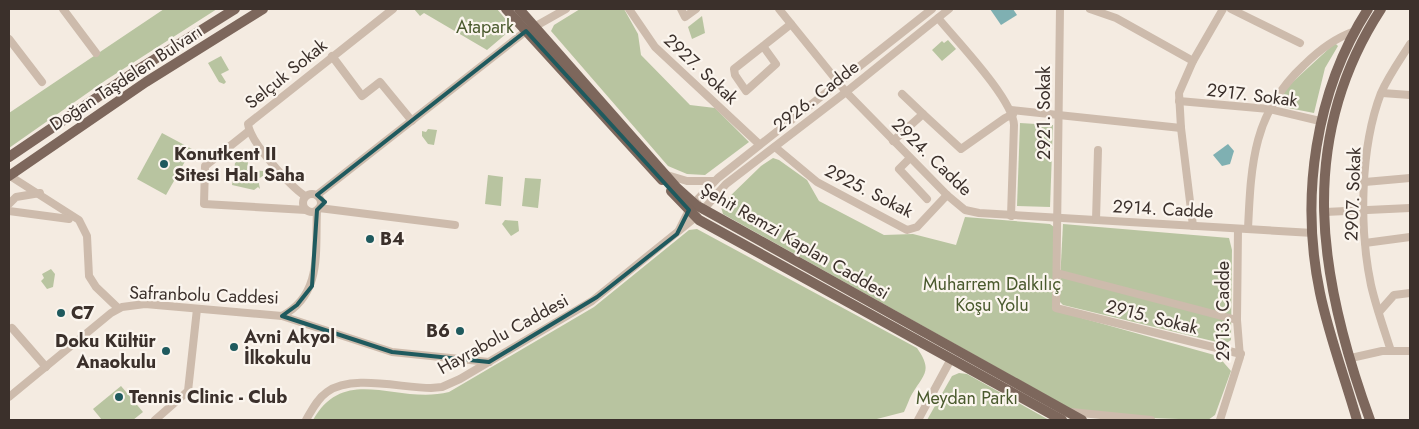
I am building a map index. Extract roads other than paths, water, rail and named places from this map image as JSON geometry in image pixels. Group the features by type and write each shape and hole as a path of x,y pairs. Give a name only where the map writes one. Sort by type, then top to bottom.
{"main road":[{"name":"Doğan Taşdelen Bulvarı","path":"9,157 126,77 235,9"},
{"name":"Doğan Taşdelen Bulvarı","path":"9,176 152,78 263,9"},
{"name":"Şehit Remzi Kaplan Caddesi","path":"506,9 530,29 696,210"},
{"name":"Şehit Remzi Kaplan Caddesi","path":"519,9 530,29 696,210 1065,416 1082,420"},
{"path":"1355,419 1320,295 1313,233 1314,178 1320,121 1331,85 1354,31 1368,9"},
{"path":"1370,420 1330,281 1325,212 1328,150 1335,108 1355,56 1381,9"}],"street":[{"path":"63,9 96,53"},
{"name":"Selçuk Sokak","path":"305,196 289,184 249,131 248,124 393,9"},
{"path":"306,210 303,205 305,196 317,195 530,29 566,9"},
{"name":"2927. Sokak","path":"629,9 645,35 661,52 760,144"},
{"path":"681,9 685,17 696,9"},
{"name":"2924. Cadde","path":"780,9 846,92 958,206 972,212 1011,216"},
{"name":"2926. Cadde","path":"696,210 714,181 932,9"},
{"name":"2926. Cadde","path":"696,210 726,184 950,9"},
{"name":"2921. Sokak","path":"1056,308 1060,9"},
{"path":"1090,9 1116,18 1193,61"},
{"path":"1193,226 1178,101 1182,81 1223,9"},
{"path":"1231,9 1300,43"},
{"path":"938,18 1004,99 1012,112 1014,125 1011,216"},
{"path":"763,46 776,64 746,91 734,70 763,46 791,24"},
{"path":"1248,229 1252,164 1269,109 1281,90 1303,66 1333,41 1354,31"},
{"path":"9,39 42,82"},
{"name":"2907. Sokak","path":"1391,350 1371,284 1365,243 1365,182 1370,140 1382,93 1410,44"},
{"path":"332,56 362,96 380,82 412,121"},
{"path":"1382,93 1410,94"},
{"path":"902,94 961,149 1012,112 1181,128"},
{"name":"2917. Sokak","path":"1178,101 1269,109 1320,121"},
{"path":"893,141 923,114"},
{"path":"249,131 205,166 204,204 306,210 312,212 318,209 455,225"},
{"name":"2925. Sokak","path":"774,147 817,182 907,230 915,228 946,195"},
{"path":"1096,220 1098,150"},
{"path":"910,158 899,169 927,199"},
{"path":"665,174 686,181 714,181"},
{"path":"9,176 73,214 82,224 88,239 89,276 96,287 118,308"},
{"path":"1365,182 1410,178"},
{"path":"10,200 18,196 34,196 40,193"},
{"name":"Safranbolu Caddesi","path":"9,397 118,308 145,304 282,316 298,305 312,286 318,209 321,202 317,195"},
{"path":"1325,212 1410,208"},
{"name":"Hayrabolu Caddesi","path":"306,420 322,396 338,386 364,383 426,388 442,387 456,382 592,301 677,234 696,210"},
{"path":"9,211 69,219"},
{"name":"2914. Cadde","path":"1011,216 1313,233"},
{"name":"2913. Cadde","path":"1220,420 1238,369 1240,354 1237,320 1238,229"},
{"path":"1365,243 1410,237"},
{"path":"1057,273 1237,320"},
{"path":"1379,312 1394,294 1410,293"},
{"name":"2915. Sokak","path":"1056,308 1240,354"},
{"path":"155,420 188,391 197,309"},
{"path":"282,316 392,352 490,362"},
{"path":"12,328 46,366"},
{"path":"1351,358 1391,350 1410,352"},
{"path":"918,420 954,355"},
{"path":"1065,416 1151,420"}],"water":[{"path":"990,9 1013,9 1017,15 1001,25"},
{"path":"1228,144 1234,151 1230,164 1222,166 1213,155"}],"place":[{"name":"Konutkent II Sitesi Halı Saha","path":"164,164"},
{"name":"B4","path":"370,239"},
{"name":"C7","path":"61,313"},
{"name":"B6","path":"460,331"},
{"name":"Avni Akyol İlkokulu","path":"234,347"},
{"name":"Doku Kültür Anaokulu","path":"166,351"},
{"name":"Tennis Clinic - Club","path":"119,397"}],"park label":[{"name":"Atapark","path":"485,27"},
{"name":"Muharrem Dalkılıç Koşu Yolu","path":"992,294"},
{"name":"Meydan Parkı","path":"967,398"}]}
